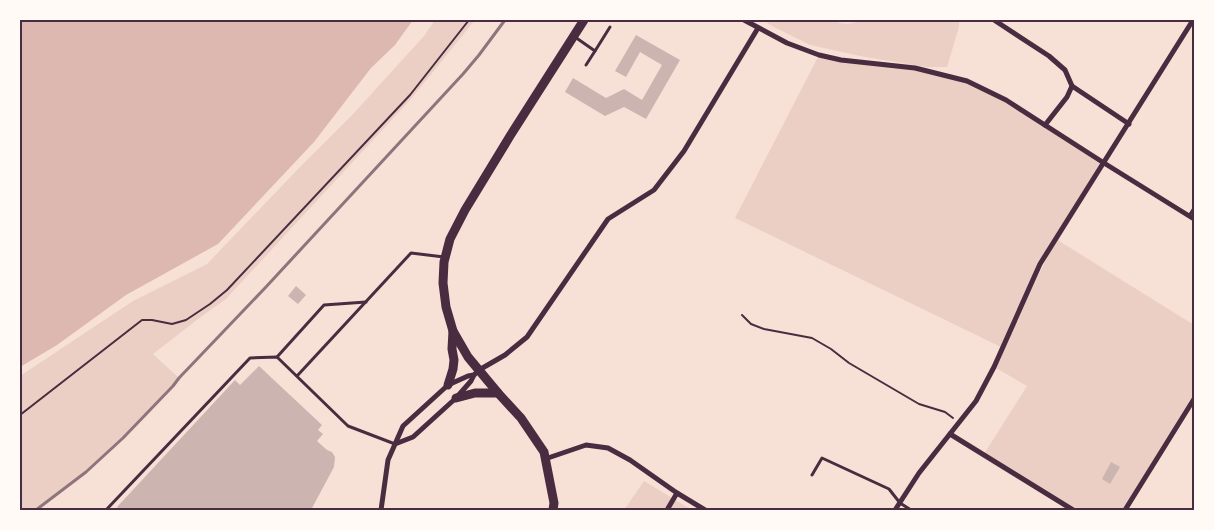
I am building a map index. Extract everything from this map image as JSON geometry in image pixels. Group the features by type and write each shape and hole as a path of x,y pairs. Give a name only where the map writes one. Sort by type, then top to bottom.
{"main road":[{"path":"553,510 554,503 544,452 522,418 477,373 453,331 446,307 443,283 445,257 450,239 464,210 584,20"},
{"path":"448,385 454,360 452,349 453,331"},
{"path":"456,398 475,393 498,393"}],"street":[{"path":"744,20 787,43 819,55 841,60 915,68 967,81 1006,100 1192,217"},
{"path":"994,20 1049,56 1065,70 1072,86 1129,124"},
{"path":"895,510 919,473 976,401 994,367 1040,264 1193,20"},
{"path":"381,510 388,460 403,426 448,385 477,373 527,337 608,218 654,190 684,151 758,28"},
{"path":"1045,125 1067,97 1072,86"},
{"path":"395,444 412,437 456,398 477,373"},
{"path":"1125,510 1194,399"},
{"path":"950,434 1073,510"},
{"path":"545,459 586,445 608,448 630,460 705,510"},
{"path":"667,510 677,493"}],"lane":[{"path":"586,65 610,27"},
{"path":"574,37 596,51"},
{"path":"1192,217 1194,208"},
{"path":"297,376 411,253 445,257"},
{"path":"277,357 324,305 366,302"},
{"path":"106,510 250,358 277,357 348,426 395,444"},
{"path":"812,475 822,458 889,489 900,503 911,510"}],"path":[{"path":"20,415 142,320 172,324 186,320 227,290 410,94 469,20"},
{"path":"742,315 751,324 764,329 812,338 919,404 945,412 959,423"}],"shaded area":[{"path":"20,20 413,20 395,45 371,68 314,142 218,244 126,295 57,345 20,367"},
{"path":"435,20 475,20 411,99 226,299 153,354 179,378 173,386 123,438 86,472 34,510 20,510 20,376 133,301 207,264 354,113 424,36"},
{"path":"763,20 833,20 846,24 860,20 959,20 959,27 947,67 926,67 865,57 810,45"},
{"path":"819,55 915,68 967,81 1006,100 1104,163 1056,239 1194,325 1194,399 1125,510 1073,510 984,454 1027,386 994,367 1003,348 735,218","holes":["1053,245 1005,345 1040,264"]},
{"path":"644,481 692,510 624,510"}],"building":[{"path":"636,35 680,60 646,119 624,107 605,116 565,92 573,78 606,98 624,89 642,100 662,65 640,52 626,77 615,71"},
{"path":"296,286 306,295 298,304 288,296"},
{"path":"259,366 322,425 318,430 323,434 317,441 332,452 335,457 334,467 311,510 120,510 117,507 235,380 240,385"},
{"path":"1111,462 1120,467 1110,484 1102,479"}],"railway":[{"path":"36,510 86,472 123,438 173,386 463,74 505,20"}]}
